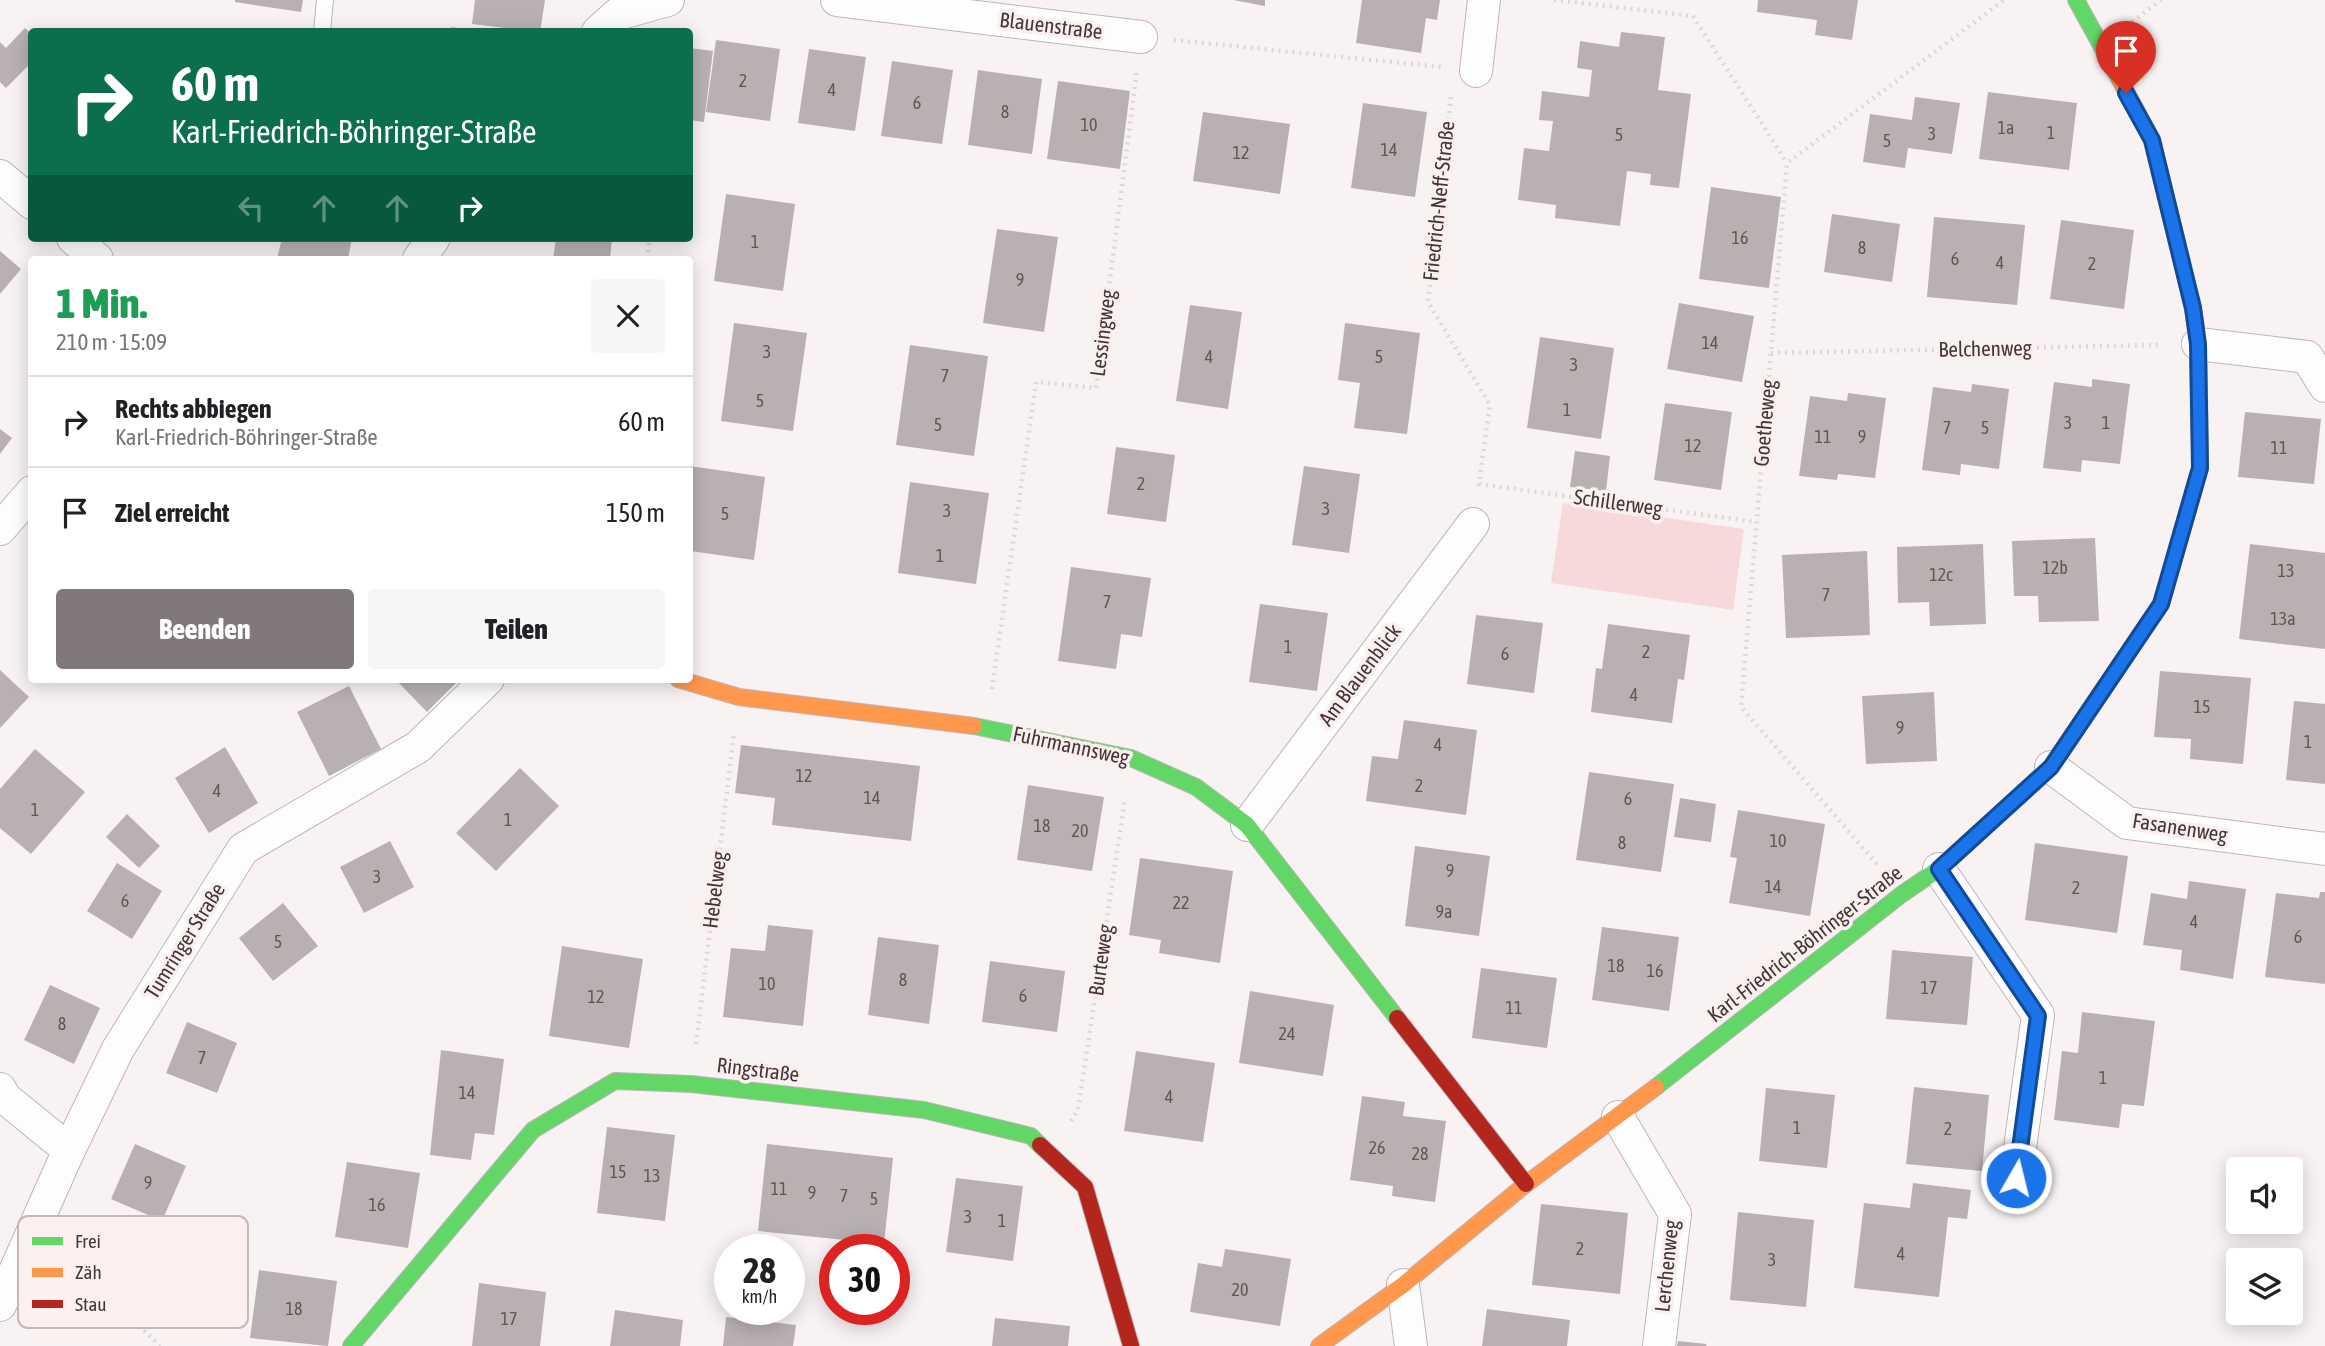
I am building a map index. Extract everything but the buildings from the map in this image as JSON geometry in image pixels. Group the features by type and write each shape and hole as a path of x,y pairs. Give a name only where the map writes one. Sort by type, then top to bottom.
{"street":[{"path":"607,15 668,0"},
{"name":"Blauenstraße","path":"836,0 1141,37"},
{"path":"1465,70 1483,0"},
{"name":"Karl-Friedrich-Böhringer-Straße","path":"1319,1346 1403,1286 1526,1184 1618,1117 1902,894 1939,869 2051,767 2161,604 2200,468 2198,344 2193,308 2152,140 2076,0"},
{"path":"0,176 28,200"},
{"path":"78,242 94,256"},
{"path":"2198,344 2307,357 2325,386"},
{"path":"0,529 28,497"},
{"name":"Am Blauenblick","path":"1247,825 1473,524"},
{"name":"Tumringer Straße","path":"40,1216 118,1049 243,849 418,747 484,683"},
{"name":"Fuhrmannsweg","path":"692,683 739,696 986,728 1131,758 1196,787 1247,825 1526,1184"},
{"name":"Fasanenweg","path":"2051,767 2127,823 2325,849"},
{"path":"1939,869 2038,1016 2016,1178"},
{"name":"Ringstraße","path":"351,1346 533,1130 615,1082 691,1084 924,1110 1031,1136 1085,1187 1130,1346"},
{"path":"0,1089 5,1098 69,1150"},
{"name":"Lerchenweg","path":"1618,1117 1675,1214 1659,1346"},
{"name":"Tumringer Straße","path":"0,1306 18,1265"},
{"path":"1403,1286 1411,1346"}],"lane":[{"path":"323,28 326,0"}],"path":[{"path":"1554,0 1693,16 1787,163 2004,0"},
{"path":"1141,37 1465,70"},
{"name":"Lessingweg","path":"986,728 1036,382 1096,388 1141,37"},
{"name":"Friedrich-Neff-Straße","path":"1465,70 1428,302 1490,405 1473,524"},
{"name":"Goetheweg","path":"1787,163 1741,707 1902,894"},
{"name":"Belchenweg","path":"1771,353 2198,344"},
{"name":"Schillerweg","path":"1479,484 1756,522"},
{"name":"Hebelweg","path":"691,1084 739,696"},
{"name":"Burteweg","path":"1049,1153 1079,1110 1131,758"},
{"path":"142,1328 160,1346"}],"shaded area":[{"path":"1563,503 1744,529 1733,610 1551,583"}],"traffic: fast":[{"path":"2076,0 2119,78"},
{"path":"1656,1087 1902,894 1939,869 2051,767 2161,604 2200,468 2200,450"},
{"path":"974,726 1131,758 1196,787 1247,825 1397,1018"},
{"path":"351,1346 533,1130 615,1081 691,1084 924,1110 1031,1136 1040,1145"}],"traffic: slow":[{"path":"2119,78 2152,140 2193,308 2198,344 2200,450"},
{"path":"692,683 739,697 974,726"},
{"path":"1319,1346 1403,1285 1526,1184 1656,1087"}],"traffic: jam":[{"path":"1397,1018 1526,1184"},
{"path":"1040,1145 1085,1187 1131,1346"}],"route":[{"path":"2016,1178 2038,1016 1939,869 2051,767 2161,604 2200,468 2198,344 2193,308 2152,140 2126,93"}]}
